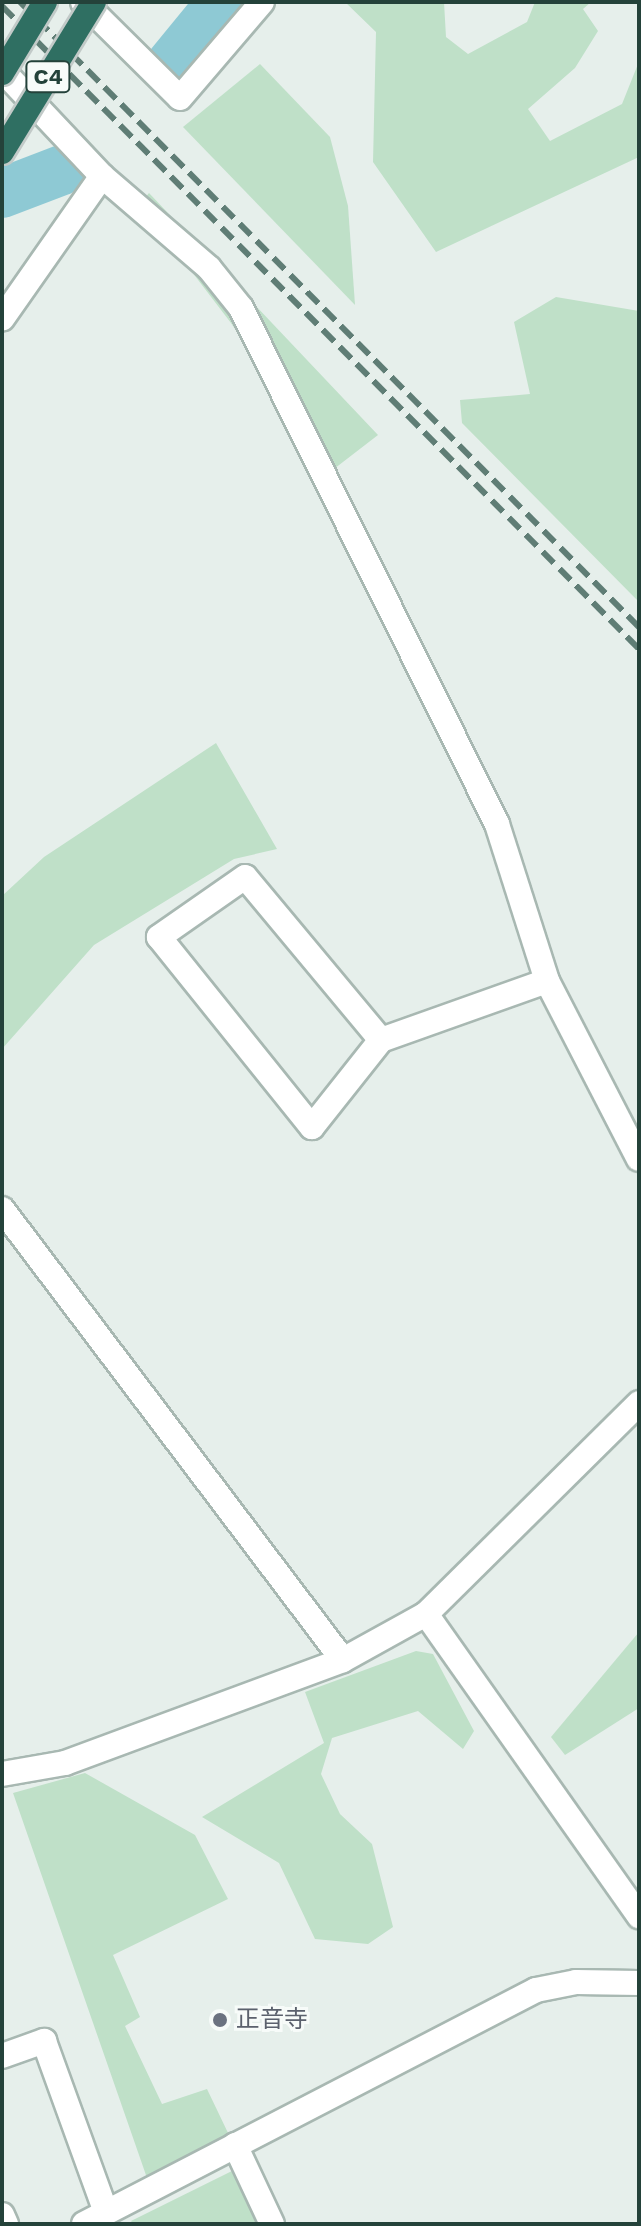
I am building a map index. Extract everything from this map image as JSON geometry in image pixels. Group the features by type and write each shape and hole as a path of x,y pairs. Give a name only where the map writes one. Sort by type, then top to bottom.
{"highway":[{"name":"C4","path":"2,72 45,2"},
{"name":"C4","path":"2,152 94,2"}],"street":[{"path":"83,2 180,98 262,2"},
{"path":"2,72 102,176 209,268 241,308 497,824 547,981 639,1159"},
{"path":"2,319 102,176"},
{"path":"381,1040 245,877 159,937 312,1127 381,1040 547,981"},
{"path":"2,1209 343,1660"},
{"path":"2,1774 65,1763 343,1660 426,1614 639,1403"},
{"path":"426,1614 639,1916"},
{"path":"84,2224 536,1990 576,1982 639,1983"},
{"path":"2,2056 44,2041 106,2212"},
{"path":"235,2145 272,2224"},
{"path":"2,2215 6,2224"}],"green space":[{"path":"345,2 444,2 446,37 468,54 527,22 535,2 591,2 583,9 598,31 575,68 528,109 550,141 622,104 638,64 639,157 436,252 373,162 376,32"},
{"path":"260,64 330,137 348,206 355,305 183,127"},
{"path":"149,193 378,435 330,472 231,323 140,204"},
{"path":"556,297 639,311 639,602 462,423 460,400 530,394 514,322"},
{"path":"216,743 277,849 234,859 94,945 2,1049 2,896 44,857"},
{"path":"639,1632 639,1708 565,1755 551,1737"},
{"path":"416,1651 433,1654 474,1731 463,1749 418,1711 332,1738 321,1774 340,1814 372,1844 393,1927 368,1944 315,1939 279,1863 202,1817 324,1743 305,1692"},
{"path":"85,1773 195,1835 228,1899 113,1955 140,2017 125,2026 162,2104 207,2089 229,2135 147,2178 13,1793"},
{"path":"238,2168 265,2224 133,2224 131,2221"}],"waterway":[{"path":"171,64 222,2"},
{"path":"2,193 62,170"}],"railway":[{"path":"20,2 639,627"},
{"path":"2,6 639,649"}],"place":[{"name":"正音寺","path":"220,2020"}]}
